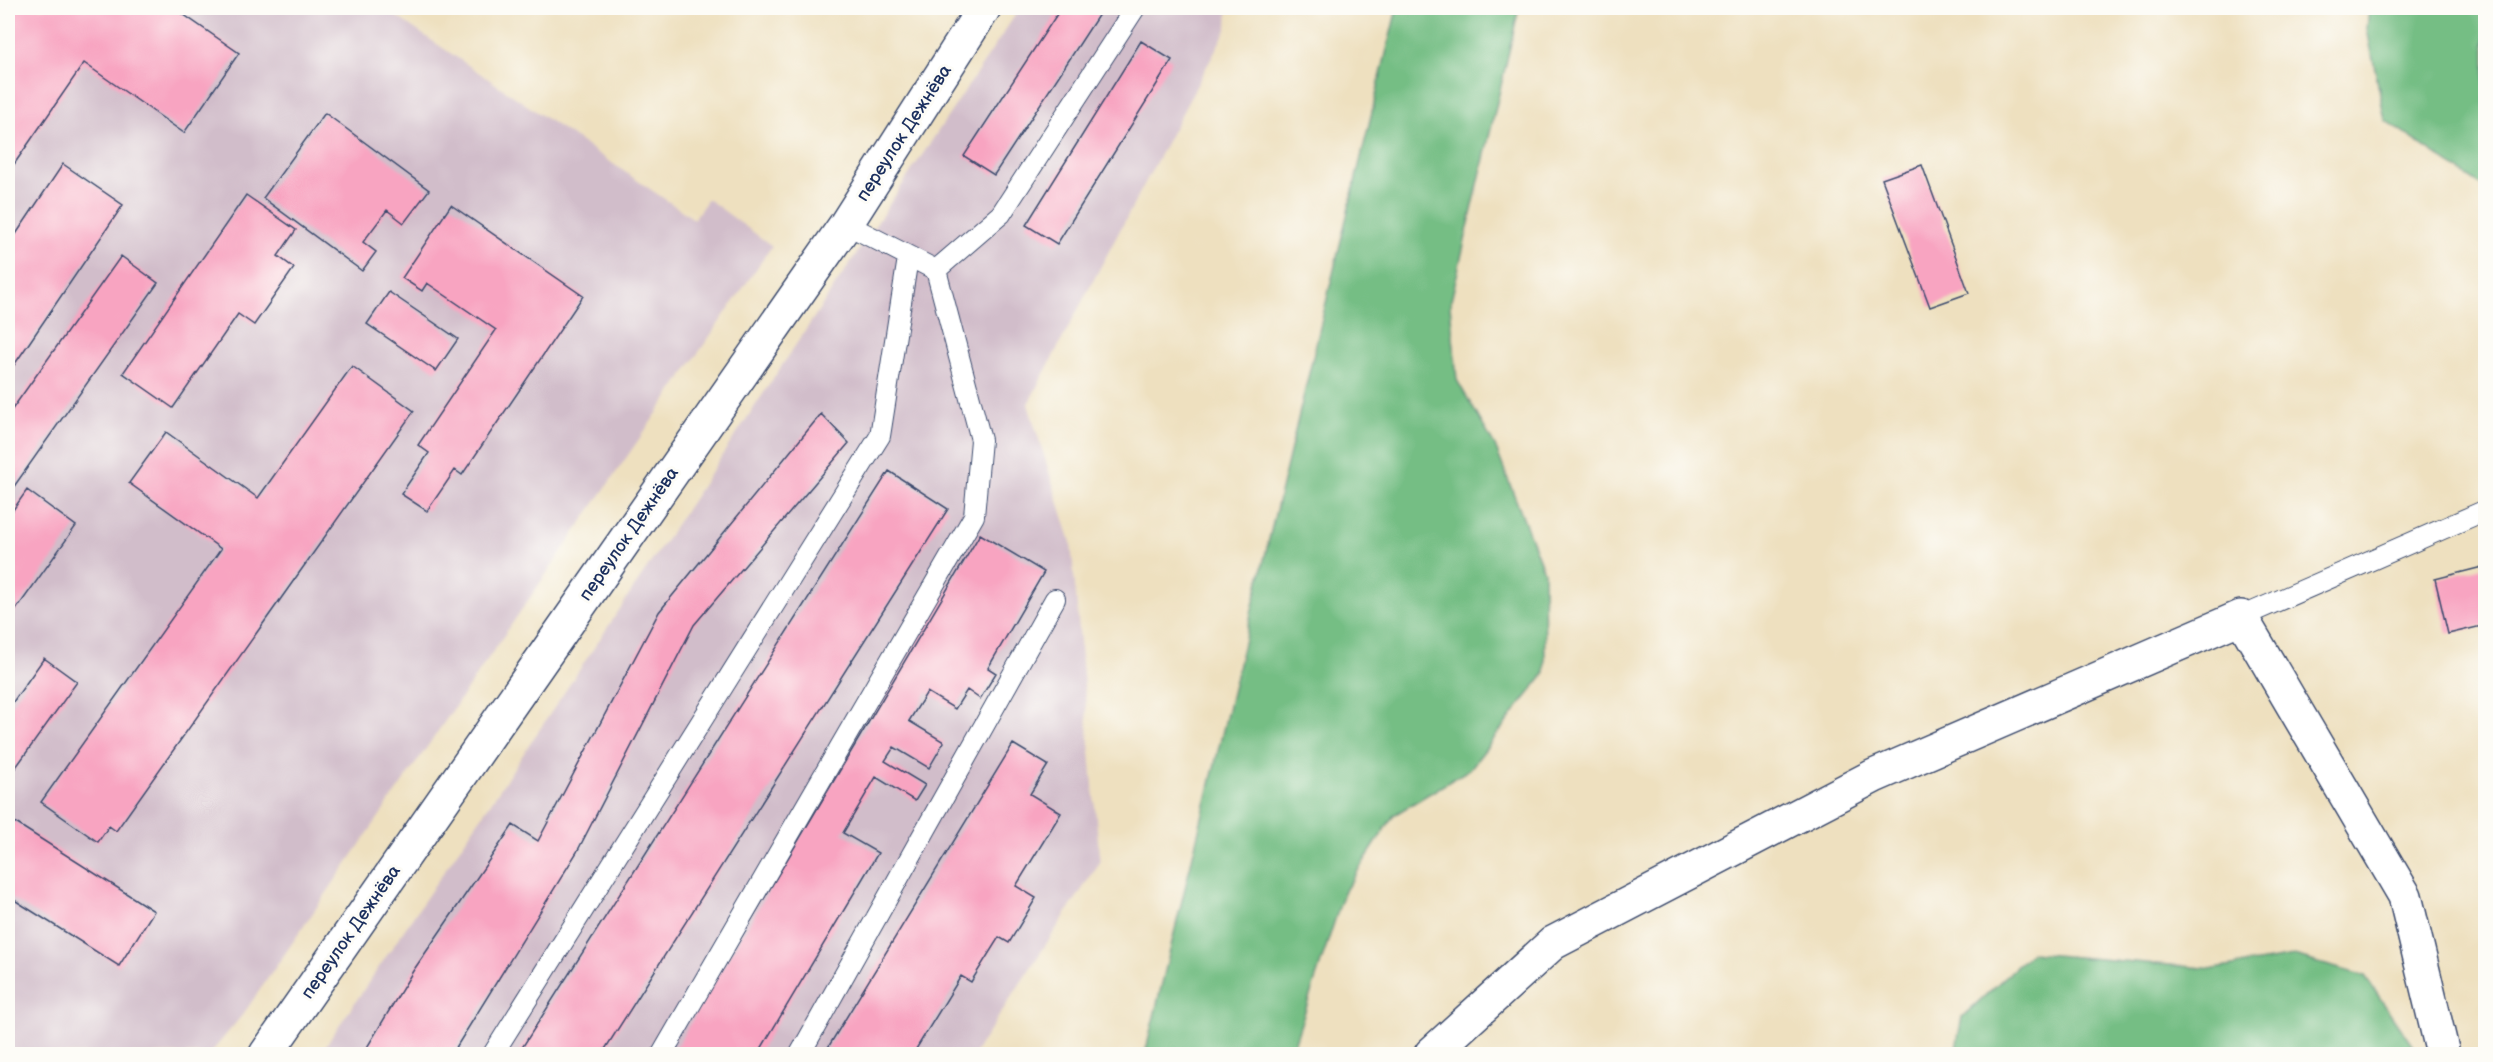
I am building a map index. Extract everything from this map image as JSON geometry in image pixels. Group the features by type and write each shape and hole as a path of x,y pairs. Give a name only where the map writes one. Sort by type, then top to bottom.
{"street":[{"name":"переулок Дежнёва","path":"266,1054 846,224 984,8"},
{"path":"1431,1054 1553,943 1874,776 2241,617 2405,896 2443,1054"}],"lane":[{"path":"936,270 1001,214 1135,8"},
{"path":"846,224 908,258 936,270"},
{"path":"493,1054 880,436 908,258"},
{"path":"662,1054 974,516 981,440 936,270"},
{"path":"2241,617 2486,510"},
{"path":"800,1054 1055,599"}],"shaded area":[{"path":"8,8 384,8 694,219 708,199 772,246 244,1013 210,1054 8,1054"},
{"path":"1020,8 1228,8 1227,28 1028,404 1071,542 1100,862 974,1054 320,1054 502,786"}],"green space":[{"path":"1397,8 1519,8 1450,305 1457,380 1495,446 1544,572 1545,673 1470,769 1394,815 1344,892 1291,1054 1145,1054"},
{"path":"2369,8 2485,8 2485,188 2385,120 2367,29"},
{"path":"2031,953 2215,969 2294,956 2365,976 2418,1054 1955,1054 1962,1017"}],"building":[{"path":"8,8 174,8 239,53 184,133 84,63 8,173"},
{"path":"1061,8 1103,8 994,175 964,156"},
{"path":"1141,41 1172,60 1057,244 1026,225"},
{"path":"325,113 429,190 404,223 387,210 363,242 376,252 362,271 263,198"},
{"path":"63,164 123,205 8,374 8,246"},
{"path":"1922,165 1969,293 1930,307 1882,179"},
{"path":"246,195 296,230 278,256 294,268 254,325 238,314 173,408 123,373"},
{"path":"451,205 583,296 462,475 455,470 427,511 401,494 429,453 418,445 496,330 427,283 422,291 402,278"},
{"path":"121,256 158,283 8,495 8,415"},
{"path":"389,292 458,339 436,371 367,324"},
{"path":"352,366 414,411 116,831 109,826 98,842 41,802 221,549 129,483 166,432 258,498"},
{"path":"821,414 849,443 694,625 577,852 452,1054 363,1054 413,971 513,825 538,841 659,612"},
{"path":"889,471 948,509 602,1054 518,1054"},
{"path":"27,490 76,526 8,621 8,517"},
{"path":"980,534 1044,572 988,668 996,673 980,699 967,690 955,709 927,692 909,721 944,742 929,768 894,747 885,761 925,785 915,801 876,777 843,833 878,853 758,1054 672,1054"},
{"path":"2486,566 2486,625 2448,634 2435,579"},
{"path":"44,658 77,682 14,770 8,765 8,709"},
{"path":"1013,744 1048,765 1030,794 1061,813 1016,886 1036,898 1009,943 999,937 971,982 961,976 913,1054 824,1054"},
{"path":"8,818 154,911 119,966 8,896"}]}
